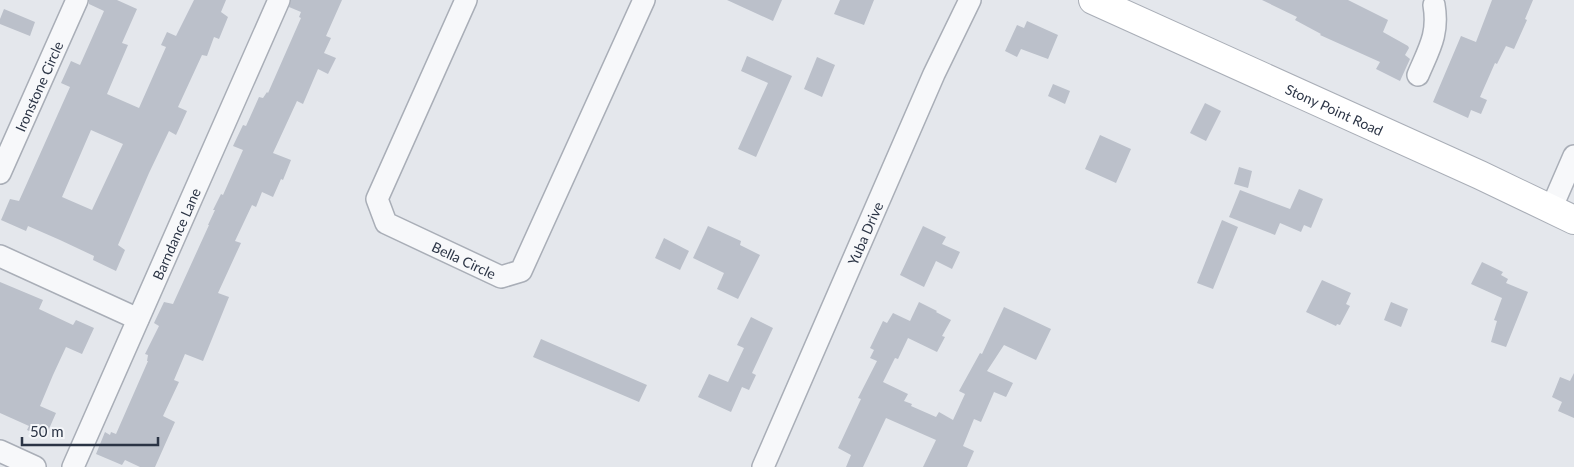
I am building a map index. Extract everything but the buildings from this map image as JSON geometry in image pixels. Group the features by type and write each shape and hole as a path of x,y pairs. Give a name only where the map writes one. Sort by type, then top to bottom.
{"main road":[{"name":"Stony Point Road","path":"1093,0 1562,214"}],"street":[{"name":"Ironstone Circle","path":"0,173 77,0"},
{"name":"Barndance Lane","path":"73,467 279,0"},
{"name":"Bella Circle","path":"466,0 377,199 386,223 500,277 521,271 644,0"},
{"name":"Yuba Drive","path":"764,467 930,83 970,0"},
{"path":"1418,75 1435,33 1437,20 1432,2"},
{"path":"1562,214 1574,156"},
{"path":"0,256 138,319"},
{"path":"0,451 35,467"}]}
